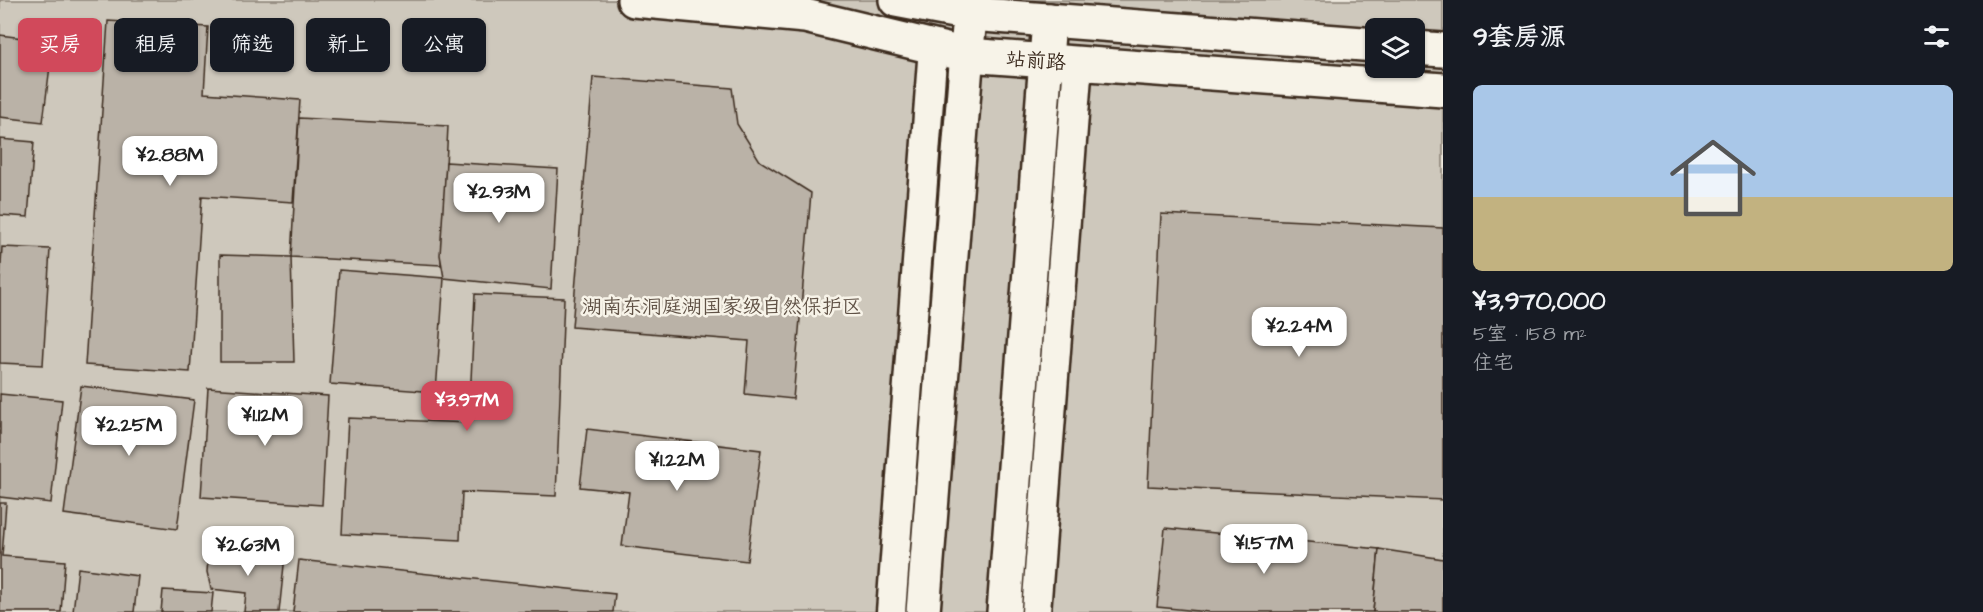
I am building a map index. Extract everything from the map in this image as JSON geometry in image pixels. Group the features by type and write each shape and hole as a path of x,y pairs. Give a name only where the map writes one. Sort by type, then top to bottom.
{"main road":[{"name":"站前路","path":"634,0 805,16 967,55 1443,90"},
{"name":"站前路","path":"896,0 971,7 1045,10 1365,44"},
{"path":"923,612 971,7"},
{"path":"1004,612 1062,62 1045,10"},
{"path":"1425,49 1443,51"}],"street":[{"path":"891,612 933,47"},
{"path":"1036,612 1062,62"}],"green space":[{"name":"湖南东洞庭湖国家级自然保护区","path":"0,0 1443,0 1443,612 0,612"}],"building":[{"path":"108,21 114,21 114,72 198,72 198,26 208,27 204,93 300,100 293,202 202,196 190,372 85,365"},
{"path":"0,35 18,37 18,72 49,72 43,122 0,117"},
{"path":"593,77 732,88 737,124 760,161 811,193 793,399 745,394 749,341 572,327"},
{"path":"299,118 448,126 441,265 291,257"},
{"path":"0,139 34,142 28,217 0,215"},
{"path":"446,162 558,169 551,289 444,278 440,255"},
{"path":"1161,214 1443,228 1443,500 1148,486"},
{"path":"2,247 50,249 43,365 0,363"},
{"path":"220,255 291,257 294,362 220,362"},
{"path":"339,270 444,278 436,392 330,384"},
{"path":"475,294 564,298 556,496 462,492 460,540 342,534 348,418 469,423"},
{"path":"81,386 194,400 177,529 64,514"},
{"path":"208,388 328,396 322,505 201,497"},
{"path":"0,394 62,400 51,503 0,497"},
{"path":"587,429 761,450 747,561 622,546 629,492 580,487"},
{"path":"0,503 6,503 2,556 65,561 61,612 0,612"},
{"path":"1165,528 1379,549 1373,612 1209,612 1157,607"},
{"path":"209,547 285,556 279,612 244,612 246,593 211,589 207,572"},
{"path":"1379,549 1443,559 1443,612 1373,612"},
{"path":"299,560 615,594 613,612 293,612"},
{"path":"78,568 138,576 134,612 73,612"},
{"path":"163,590 213,593 211,612 161,612"}]}
